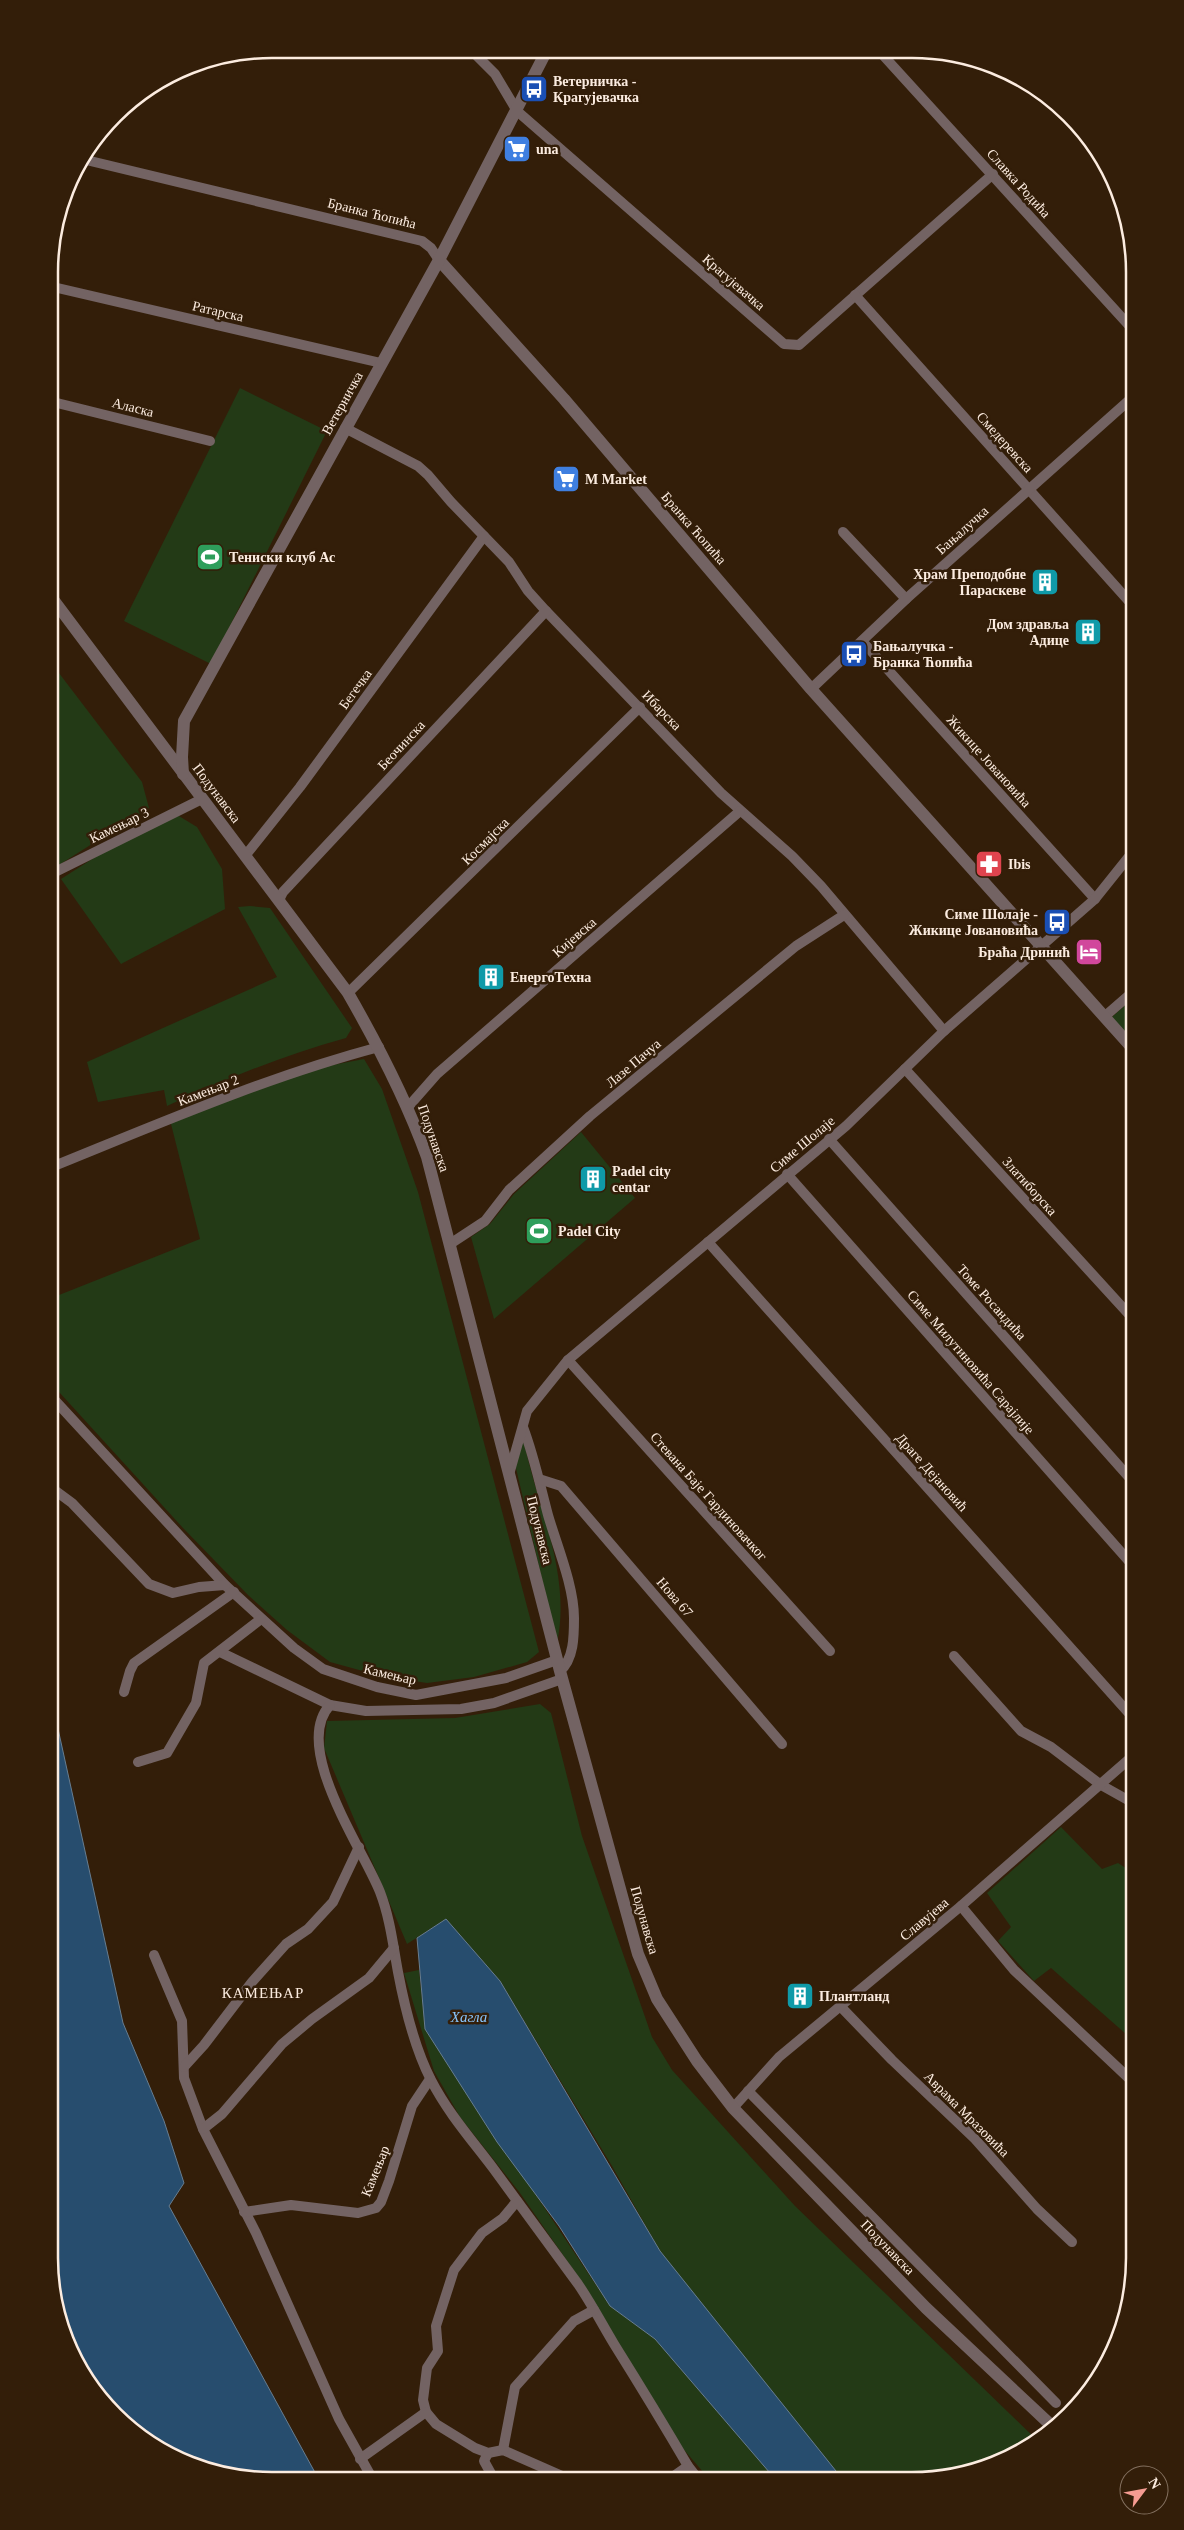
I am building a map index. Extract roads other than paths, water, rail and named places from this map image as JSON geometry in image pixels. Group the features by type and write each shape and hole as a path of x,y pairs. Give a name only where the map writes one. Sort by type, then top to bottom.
{"street":[{"name":"Крагујевачка","path":"479,58 495,74 517,111 784,344 799,345 993,174"},
{"name":"Ветерничка","path":"183,774 184,721 438,260 543,58"},
{"name":"Славка Родића","path":"887,58 1126,322"},
{"name":"Бранка Ћопића","path":"88,161 422,241 431,248 438,260 564,399 811,689 1126,1041"},
{"name":"Ратарска","path":"58,288 382,362"},
{"name":"Смедеревска","path":"855,295 1126,598"},
{"name":"Аласка","path":"58,403 210,441"},
{"name":"Бањалучка","path":"811,689 906,599 1126,403"},
{"name":"Ибарска","path":"345,428 418,466 509,562 528,591 546,611 740,811 792,856 821,886 944,1031"},
{"path":"843,532 906,599"},
{"name":"Бегечка","path":"245,856 300,787 484,536"},
{"name":"Подунавска","path":"58,606 348,993 380,1047 408,1107 427,1157 510,1471 560,1670 642,1963 657,1999 697,2061 733,2108 926,2308 1049,2423"},
{"name":"Беочинска","path":"279,900 283,892 546,611"},
{"name":"Жикице Јовановића","path":"862,641 1095,899"},
{"name":"Космајска","path":"348,993 640,707"},
{"name":"Камењар 3","path":"58,871 202,799"},
{"name":"Кијевска","path":"408,1107 437,1074 740,811"},
{"name":"Симе Шолаје","path":"510,1471 527,1411 568,1360 829,1139 906,1069 944,1031 1040,945 1095,899 1126,860"},
{"name":"Лазе Пачуа","path":"450,1244 485,1221 509,1190 590,1116 796,946 844,915"},
{"path":"1104,1017 1126,998"},
{"name":"Камењар 2","path":"58,1164 218,1100 330,1060 380,1047"},
{"name":"Златиборска","path":"906,1069 1126,1311"},
{"name":"Томе Росандића","path":"829,1139 1126,1474"},
{"name":"Симе Милутиновића Сарајлије","path":"787,1174 1126,1558"},
{"name":"Драге Дејановић","path":"708,1242 1126,1710"},
{"name":"Стевана Баје Гардиновачког","path":"568,1360 830,1651"},
{"name":"Камењар","path":"58,1404 225,1585 294,1648 323,1669 377,1687 416,1695 560,1670"},
{"path":"220,1652 330,1704 366,1712 461,1709 494,1703 560,1670 568,1664 573,1642 574,1616 567,1580 523,1427"},
{"name":"Нова 67","path":"539,1479 561,1486 782,1744"},
{"path":"58,1493 72,1503 149,1584 173,1593 199,1587 225,1585"},
{"path":"124,1692 134,1664 234,1592"},
{"path":"138,1762 167,1753 196,1703 204,1663 261,1619"},
{"path":"954,1656 1021,1731 1051,1747 1101,1785 1126,1799"},
{"path":"330,1704 323,1712 317,1731 329,1788 342,1821 359,1847 380,1892 390,1920 406,2012 418,2050 430,2079 448,2111 517,2201 594,2310 693,2472"},
{"name":"Славујева","path":"733,2108 779,2057 961,1906 1126,1762"},
{"path":"184,2067 204,2045 252,1982 286,1944 308,1929 333,1902 359,1847"},
{"path":"961,1906 1014,1970 1126,2076"},
{"path":"203,2129 222,2114 282,2044 312,2019 369,1978 394,1948"},
{"path":"154,1955 182,2021 184,2078 203,2129 275,2276 328,2395 368,2472"},
{"name":"Аврама Мразовића","path":"841,2007 892,2060 976,2139 1037,2209 1072,2242"},
{"name":"Камењар","path":"244,2212 291,2206 358,2213 376,2208 381,2202 389,2181 412,2106 430,2079"},
{"path":"748,2091 1056,2403"},
{"path":"517,2201 503,2218 482,2233 454,2270 436,2326 438,2351 427,2368 423,2400 426,2412 436,2424 446,2431 488,2453 503,2450 553,2472"},
{"path":"503,2450 515,2387 574,2321 594,2310"},
{"path":"360,2459 426,2412"},
{"path":"488,2453 484,2461 490,2472"},
{"path":"679,2472 688,2466"}],"water":[{"path":"58,1729 123,2023 164,2121 184,2183 169,2206 315,2472 243,2471 203,2461 164,2444 130,2419 102,2389 86,2366 69,2327 59,2287 58,2273"},
{"name":"Хагла","path":"446,1919 500,1981 660,2251 837,2472 769,2472 655,2339 610,2306 559,2226 497,2142 425,2029 417,1938"}],"place":[{"name":"Ветерничка - Крагујевачка","path":"534,89"},
{"name":"una","path":"517,149"},
{"name":"M Market","path":"566,479"},
{"name":"Тениски клуб Ас","path":"210,557"},
{"name":"Храм Преподобне Параскеве","path":"1045,582"},
{"name":"Дом здравља Адице","path":"1088,632"},
{"name":"Бањалучка - Бранка Ћопића","path":"854,654"},
{"name":"Ibis","path":"989,864"},
{"name":"Симе Шолаје - Жикице Јовановића","path":"1057,922"},
{"name":"Браћа Дринић","path":"1089,952"},
{"name":"ЕнергоТехна","path":"491,977"},
{"name":"Padel city centar","path":"593,1179"},
{"name":"Padel City","path":"539,1231"},
{"name":"Плантланд","path":"800,1996"}],"district":[{"name":"КАМЕЊАР","path":"263,1993"}]}
